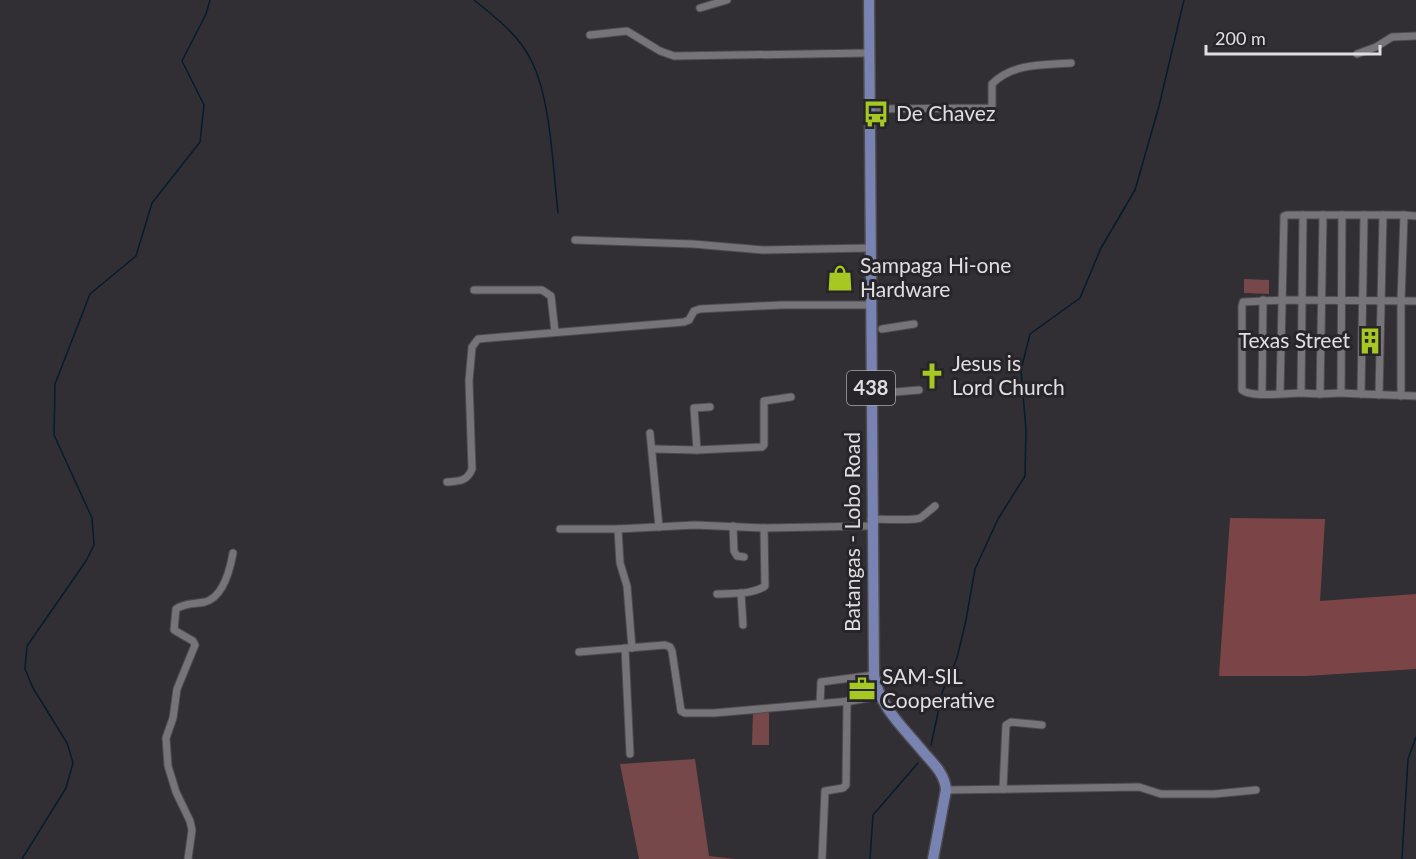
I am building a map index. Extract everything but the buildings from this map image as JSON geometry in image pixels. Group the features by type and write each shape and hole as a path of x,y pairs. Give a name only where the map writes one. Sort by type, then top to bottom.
{"main road":[{"name":"Batangas - Lobo Road","path":"869,0 871,305 877,329 871,394 874,675 879,696 887,709 940,772 946,790"},
{"path":"933,859 946,790"}],"street":[{"path":"700,8 727,0"},
{"path":"590,35 627,31 660,51 674,56 869,53"},
{"path":"1357,54 1392,38 1416,36"},
{"path":"869,109 992,108 992,84 998,77 1025,66 1071,63"},
{"path":"1280,393 1283,300 1282,220 1287,215 1416,215"},
{"path":"1301,393 1303,215"},
{"path":"1320,394 1323,215"},
{"path":"1341,393 1342,215"},
{"path":"1361,394 1364,215"},
{"path":"1379,395 1383,215"},
{"path":"1401,396 1404,216"},
{"path":"575,240 693,244 763,250 871,248"},
{"path":"474,290 542,290 547,292 551,296 555,332"},
{"path":"1262,394 1263,300"},
{"path":"1416,301 1263,300 1243,302 1242,306 1242,390 1246,393 1416,396"},
{"path":"447,482 464,480 472,470 469,381 473,342 478,339 684,322 689,320 694,311 700,309 781,305 871,305"},
{"path":"877,329 914,324"},
{"path":"871,394 919,390"},
{"path":"653,448 697,450 762,447 764,445 764,401 792,397"},
{"path":"697,450 694,408 710,407"},
{"path":"650,433 659,528"},
{"path":"560,529 659,528 695,525 764,528 871,523 898,518 913,520 920,518 935,506"},
{"path":"733,526 734,551 737,556 744,557"},
{"path":"717,594 760,590 765,586 764,528"},
{"path":"618,529 620,563 627,586 630,754"},
{"path":"188,859 192,830 168,766 166,738 177,689 195,645 193,641 174,630 174,621 176,609 180,606 207,601 218,593 231,567 233,553"},
{"path":"741,593 742,625"},
{"path":"579,652 665,645 669,647 672,651 681,711 685,713 714,713 879,696"},
{"path":"820,703 821,682 874,675"},
{"path":"822,859 825,792 846,785 847,701"},
{"path":"1003,789 1006,725 1011,722 1042,724"},
{"path":"946,790 1139,788 1161,794 1214,794 1256,790"}],"shaded area":[{"path":"1244,279 1269,280 1269,294 1244,293"},
{"path":"1230,518 1325,519 1320,601 1416,594 1416,669 1307,676 1219,676"},
{"path":"753,711 769,711 769,745 752,745"},
{"path":"695,759 709,856 735,859 639,859 620,764"}],"waterway":[{"path":"22,859 66,788 73,763 67,743 33,688 25,669 27,646 86,561 94,545 92,518 54,435 55,384 90,294 136,256 152,203 200,142 204,105 182,61 206,14 210,0"},
{"path":"474,0 520,42 538,76 547,114 558,213"},
{"path":"931,745 943,690 957,658 975,569 998,519 1025,476 1026,430 1021,370 1030,334 1080,298 1101,248 1135,190 1159,106 1184,0"},
{"path":"1402,859 1408,759 1416,737"},
{"path":"870,859 873,815 918,763"}],"place":[{"name":"De Chavez","path":"876,114"},
{"name":"Sampaga Hi-one Hardware","path":"840,278"},
{"name":"Texas Street","path":"1370,341"},
{"name":"Jesus is Lord Church","path":"932,376"},
{"name":"SAM-SIL Cooperative","path":"862,689"}]}
